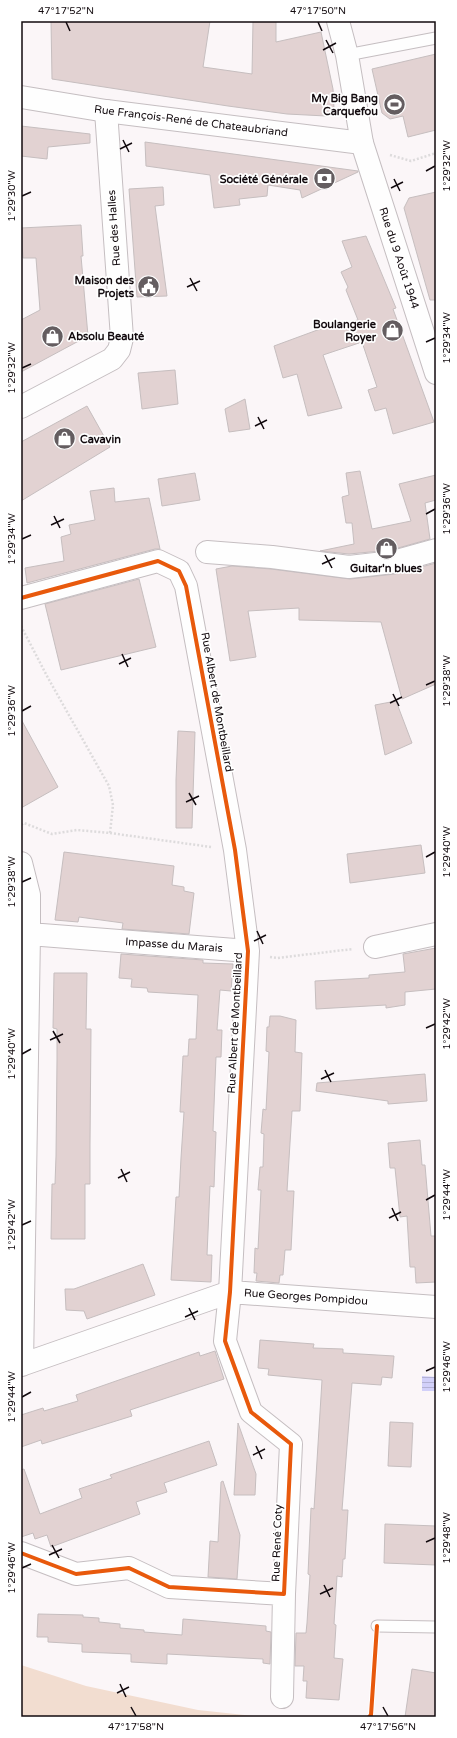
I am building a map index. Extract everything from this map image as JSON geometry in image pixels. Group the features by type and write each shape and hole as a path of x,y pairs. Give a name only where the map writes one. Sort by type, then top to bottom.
{"street":[{"name":"Rue du 9 Août 1944","path":"343,22 362,143 436,373"},
{"name":"Rue François-René de Chateaubriand","path":"21,97 106,111 362,143"},
{"name":"Rue des Halles","path":"21,407 112,359 119,350 122,338 106,111"},
{"path":"207,552 272,557 349,567 393,562 436,550"},
{"name":"Rue Albert de Montbeillard","path":"21,598 158,561 179,571 186,586 235,850 248,951 230,1292"},
{"path":"21,863 29,895 21,1365"},
{"name":"Impasse du Marais","path":"29,934 248,951"},
{"path":"375,947 436,934"},
{"name":"Rue Georges Pompidou","path":"21,1365 230,1292 436,1307"},
{"name":"Rue René Coty","path":"230,1292 225,1341 252,1412 291,1444 284,1594 282,1697"},
{"name":"Rue René Coty","path":"21,1553 76,1574 129,1568 169,1587 284,1594"}],"lane":[{"path":"347,55 436,38"},
{"path":"377,1626 436,1627"}],"path":[{"path":"362,143 411,161 436,153"},
{"path":"21,626 48,678 109,786 113,804 110,833"},
{"path":"21,825 24,823 52,834 77,830 235,850"},
{"path":"248,951 277,958 375,947"}],"shaded area":[{"path":"21,1665 86,1686 198,1710 264,1717 21,1717"}],"water":[{"path":"422,1376 436,1377 436,1391 422,1391"}],"building":[{"path":"51,21 210,21 203,67 252,74 253,21 276,21 276,42 321,32 333,89 334,109 326,116 287,114 52,79"},
{"path":"436,54 436,130 408,137 403,116 390,119 382,113 372,69"},
{"path":"21,126 90,134 90,143 48,147 47,159 21,156"},
{"path":"145,142 358,172 302,198 300,190 268,185 267,196 239,199 240,205 214,208 210,175 146,166"},
{"path":"163,187 164,205 155,206 167,296 137,297 129,189"},
{"path":"436,192 436,300 430,300 404,208 409,198"},
{"path":"81,225 83,256 81,256 88,336 21,372 21,320 40,310 36,258 23,258 21,228"},
{"path":"366,236 396,308 393,309 434,422 393,434 386,408 375,411 368,390 377,387 362,342 323,355 342,408 308,416 297,374 283,378 274,346 331,325 358,320 346,290 348,287 341,272 352,267 342,241"},
{"path":"175,370 178,404 142,409 138,373"},
{"path":"245,399 250,429 229,432 225,409"},
{"path":"87,406 110,447 21,501 21,442"},
{"path":"360,471 372,529 411,521 399,484 436,475 436,500 425,503 430,539 391,550 349,554 320,551 354,544 352,523 346,523 342,497 349,495 346,473"},
{"path":"195,473 200,500 162,506 158,479"},
{"path":"114,488 115,502 149,498 160,549 155,549 27,583 25,568 64,561 61,537 71,534 69,525 95,520 90,491"},
{"path":"436,563 436,684 402,699 381,622 299,620 299,608 248,611 256,657 230,661 216,569 232,566 271,569 350,579 395,574"},
{"path":"139,579 156,647 61,670 45,604"},
{"path":"396,701 412,743 385,755 375,705"},
{"path":"21,719 58,787 21,808"},
{"path":"178,731 195,732 192,828 176,828"},
{"path":"421,845 425,873 350,883 347,854"},
{"path":"64,852 174,866 172,885 184,887 184,891 194,893 189,934 122,929 123,923 79,917 78,922 55,920"},
{"path":"436,948 436,989 405,992 405,1005 386,1008 386,1005 316,1009 315,981 369,978 369,975 405,972 403,954"},
{"path":"121,954 203,960 203,963 233,964 231,991 220,990 217,1030 222,1030 221,1057 216,1057 213,1131 216,1132 214,1187 210,1186 207,1255 212,1255 211,1282 171,1280 176,1197 179,1197 184,1112 180,1112 183,1056 188,1056 189,1039 196,1039 198,995 148,992 147,988 131,987 132,979 119,978"},
{"path":"54,973 87,973 86,1029 91,1029 90,1184 85,1184 85,1239 51,1239 52,1184 55,1184 56,1156 57,1029 53,1028"},
{"path":"270,1016 280,1016 296,1020 295,1052 302,1053 300,1111 292,1111 287,1191 294,1191 291,1250 285,1250 283,1275 280,1275 279,1283 256,1281 257,1273 254,1273 255,1248 258,1249 261,1190 258,1190 260,1167 263,1167 264,1134 261,1133 263,1109 266,1110 269,1052 266,1051 267,1027 269,1027"},
{"path":"425,1074 427,1101 388,1104 388,1101 316,1091 317,1083"},
{"path":"420,1140 422,1165 425,1165 431,1236 436,1236 436,1282 416,1283 415,1267 410,1267 407,1216 400,1217 395,1168 390,1168 388,1143"},
{"path":"143,1264 155,1295 87,1319 84,1311 66,1310 65,1289 74,1289"},
{"path":"260,1340 314,1344 313,1348 343,1349 343,1353 394,1356 392,1378 382,1377 381,1385 352,1383 342,1510 348,1510 345,1559 343,1559 342,1577 337,1576 334,1624 336,1625 334,1658 343,1659 339,1700 306,1698 307,1681 303,1681 304,1666 295,1666 296,1633 306,1633 307,1623 310,1575 308,1574 311,1508 314,1509 322,1380 268,1375 269,1369 258,1368"},
{"path":"215,1351 224,1379 130,1410 132,1416 42,1444 41,1440 21,1447 21,1415 43,1408 44,1411 78,1401 76,1395 199,1352 200,1356"},
{"path":"390,1422 413,1423 411,1467 388,1466"},
{"path":"238,1423 256,1474 255,1495 234,1495"},
{"path":"209,1441 217,1465 164,1483 167,1492 136,1502 140,1514 51,1547 47,1535 35,1539 33,1533 21,1537 21,1470 24,1469 40,1514 82,1498 79,1489 112,1478 110,1475"},
{"path":"223,1481 240,1535 237,1579 208,1577 210,1541 218,1542 221,1482"},
{"path":"385,1524 436,1526 436,1565 384,1563"},
{"path":"38,1614 83,1615 83,1617 99,1618 99,1622 120,1624 120,1628 144,1630 144,1632 182,1635 183,1619 266,1626 266,1631 271,1632 270,1664 263,1663 263,1659 167,1654 167,1664 131,1662 131,1654 82,1652 82,1644 48,1642 48,1637 37,1637"},
{"path":"412,1669 436,1673 436,1717 405,1717"}],"cycle path":[{"path":"21,598 158,561 179,571 186,586 235,850 248,951 230,1292 225,1341 251,1412 291,1444 284,1594 169,1587 129,1568 76,1574 21,1553"},
{"path":"369,1717 371,1715 377,1626"}],"place":[{"name":"My Big Bang Carquefou","path":"394,104"},
{"name":"Société Générale","path":"324,179"},
{"name":"Maison des Projets","path":"149,286"},
{"name":"Boulangerie Royer","path":"392,330"},
{"name":"Absolu Beauté","path":"53,336"},
{"name":"Cavavin","path":"64,439"},
{"name":"Guitar'n blues","path":"386,548"}]}
